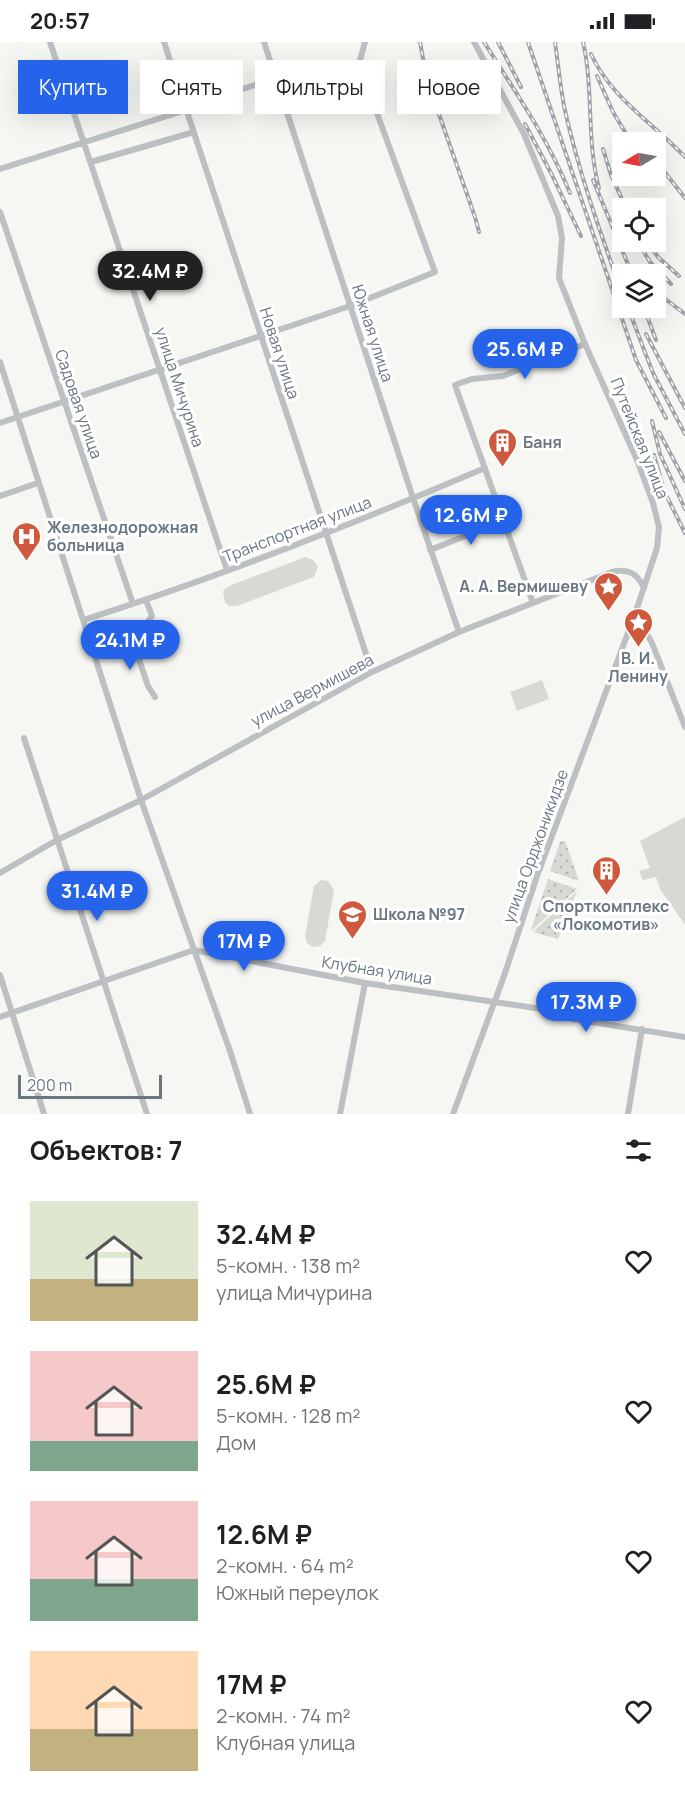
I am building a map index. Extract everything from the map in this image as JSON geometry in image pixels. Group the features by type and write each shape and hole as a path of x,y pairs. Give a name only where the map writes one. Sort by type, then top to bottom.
{"street":[{"name":"улица Мичурина","path":"50,42 227,570"},
{"name":"Новая улица","path":"164,42 170,60"},
{"name":"Южная улица","path":"264,42 270,60"},
{"path":"360,60 365,42"},
{"name":"Путейская улица","path":"474,42 524,134 558,216 562,238 559,278 653,503 659,527 657,548 644,588"},
{"path":"0,169 174,114"},
{"name":"Новая улица","path":"188,114 372,672"},
{"name":"Южная улица","path":"289,114 412,498 459,632"},
{"path":"0,423 350,306 435,273 377,114"},
{"path":"92,162 194,132"},
{"name":"Садовая улица","path":"0,212 133,604"},
{"path":"533,603 455,385 472,379 503,376 585,344"},
{"path":"0,362 141,800 249,1114"},
{"name":"Транспортная улица","path":"83,620 146,600 326,535 484,468"},
{"path":"0,496 38,483"},
{"path":"430,550 503,521"},
{"name":"улица Вермишева","path":"0,873 57,840 141,800 372,672 459,632 621,570 629,571 638,577 644,588"},
{"name":"улица Орджоникидзе","path":"453,1114 537,876 644,588"},
{"path":"91,645 151,627 149,620 152,616 146,600"},
{"path":"635,614 652,643 685,727"},
{"path":"130,633 148,686 155,697"},
{"path":"24,738 147,1114"},
{"name":"Клубная улица","path":"0,1017 194,950 365,983 569,1013 573,1019 685,1037"},
{"path":"0,975 44,1114"},
{"path":"340,1114 365,983"},
{"path":"628,1114 642,1029"}],"shaded area":[{"path":"306,557 318,566 314,577 237,606 229,606 225,602 223,591 229,586"},
{"path":"542,680 549,699 517,711 510,692"},
{"path":"685,817 685,925 660,889 656,877 643,880 639,871 650,868 640,841"},
{"path":"562,841 565,841 579,881 550,871"},
{"path":"548,879 577,889 531,931 531,930"},
{"path":"321,880 328,881 334,890 325,941 320,946 313,947 307,943 305,936 314,886"},
{"path":"577,891 558,939 533,932"}],"railway":[{"path":"420,42 427,80 479,232"},
{"path":"484,42 541,134 570,193"},
{"path":"498,42 521,87"},
{"path":"528,42 636,360 666,418"},
{"path":"555,42 564,106 576,154 612,264"},
{"path":"583,42 593,152 599,188"},
{"path":"591,54 599,70 621,97 685,157"},
{"path":"597,76 625,132"},
{"path":"525,124 581,236"},
{"path":"603,149 621,198"},
{"path":"666,174 685,198"},
{"path":"593,180 628,264"},
{"path":"644,252 650,262 671,284"},
{"path":"654,252 679,276"},
{"path":"666,300 685,314"},
{"path":"632,318 653,373 685,434"},
{"path":"648,318 656,340"},
{"path":"646,334 685,408"},
{"path":"652,421 660,454 685,509"},
{"path":"659,432 685,481"},
{"path":"654,455 665,493 685,533"}],"place":[{"name":"Баня","path":"502,468"},
{"name":"Железнодорожная больница","path":"26,562"},
{"name":"А. А. Вермишеву","path":"609,612"},
{"name":"В. И. Ленину","path":"638,648"},
{"name":"Спорткомплекс «Локомотив»","path":"606,896"},
{"name":"Школа №97","path":"352,940"}]}
